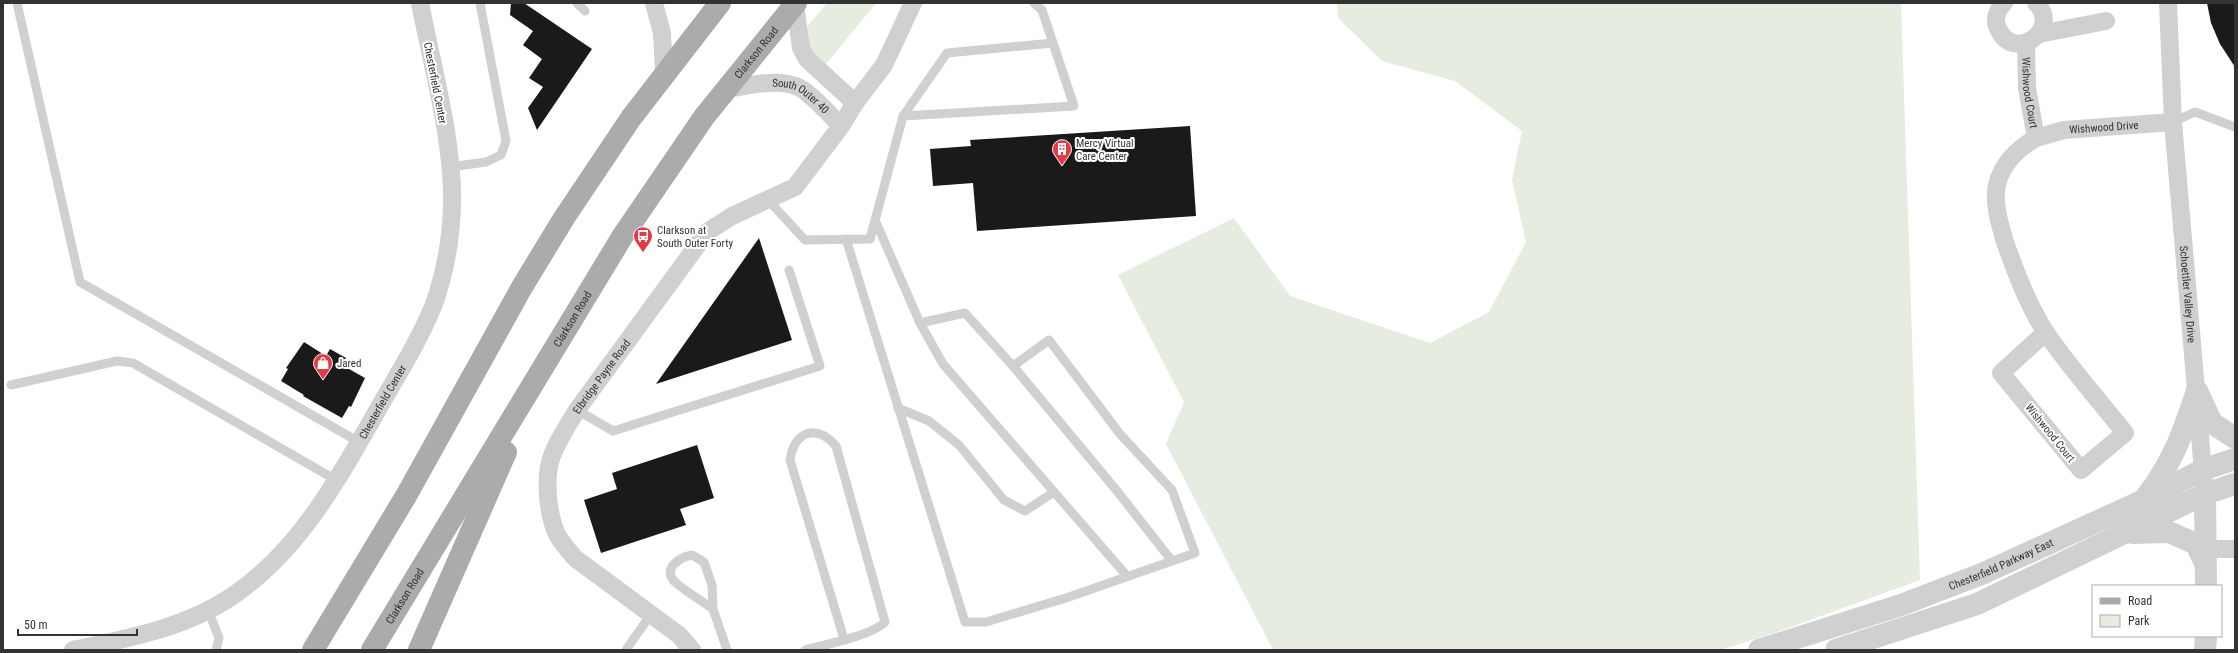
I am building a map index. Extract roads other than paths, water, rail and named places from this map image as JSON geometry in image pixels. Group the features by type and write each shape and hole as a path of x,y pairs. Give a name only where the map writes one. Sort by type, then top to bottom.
{"main road":[{"path":"313,650 406,496 518,294 560,224 599,163 664,73 720,3"},
{"name":"Clarkson Road","path":"372,650 622,237 669,167 726,89 795,3"},
{"path":"419,650 542,371"}],"street":[{"name":"Chesterfield Center","path":"73,650 162,630 208,610 233,596 284,553 305,528 336,480 422,333 435,302 444,266 450,233 452,203 450,167 444,125 420,3"},
{"path":"654,3 662,33 664,73"},
{"path":"795,3 801,48 807,59 855,103"},
{"path":"841,126 855,103 884,65 913,3"},
{"name":"Wishwood Court","path":"2004,3 1997,14 1996,23 2000,33 2010,41 2032,38"},
{"name":"Wishwood Court","path":"2036,3 2043,15 2043,23 2032,38 2027,88 2036,138 2016,150 2005,164 1996,186 1996,205 2002,232 2025,294 2046,332 2125,433 2080,470 2001,373 2046,332"},
{"name":"Schoettler Valley Drive","path":"2168,3 2174,122 2205,494 2206,585"},
{"path":"2032,38 2106,21"},
{"name":"South Outer 40","path":"726,89 769,83 788,84 805,90 841,126"},
{"name":"Wishwood Drive","path":"2036,138 2064,130 2174,122"},
{"name":"Elbridge Payne Road","path":"692,650 679,635 576,559 556,532 548,500 547,478 550,462 562,435 577,410 707,232 732,216 794,187 841,126"},
{"path":"2197,391 2212,423 2235,438"},
{"path":"2144,500 2169,465 2180,442 2197,391"},
{"name":"Chesterfield Parkway East","path":"1759,650 1901,605 1963,581 2144,500 2202,470 2235,459"},
{"path":"1836,650 1977,604 2205,494 2235,484"},
{"path":"2124,533 2169,532 2196,544 2205,556 2235,549"},
{"path":"2205,650 2206,637"}],"lane":[{"path":"17,3 80,282 359,442"},
{"path":"450,167 486,162 501,155 506,142 480,3"},
{"path":"577,3 585,11"},
{"path":"903,116 1074,106 1042,10 1034,3"},
{"path":"768,200 805,240 870,239 903,116 947,53 1053,44"},
{"path":"2174,122 2195,112 2235,127"},
{"path":"875,220 920,323 943,364 1127,576"},
{"path":"846,239 965,622 986,622 1066,598 1195,553 1172,490 1120,434 1049,340 1013,366"},
{"path":"577,410 613,431 820,366 789,270"},
{"path":"920,323 964,313 1013,366 1117,491 1172,561"},
{"path":"11,385 117,361 133,363 336,480"},
{"path":"898,408 929,421 959,445 1004,500 1025,511 1054,492"},
{"path":"805,650 844,639 879,628 885,622 885,616 836,446 827,435 812,432 802,436 792,448 790,460 844,639"},
{"path":"713,609 674,581 672,572 673,564 681,557 692,555 704,562 712,585 713,609 727,650"},
{"path":"208,610 219,638 216,650"},
{"path":"626,650 651,614"}],"place":[{"name":"Mercy Virtual Care Center","path":"1062,166"},
{"name":"Clarkson at South Outer Forty","path":"643,253"},
{"name":"Jared","path":"323,380"}]}
